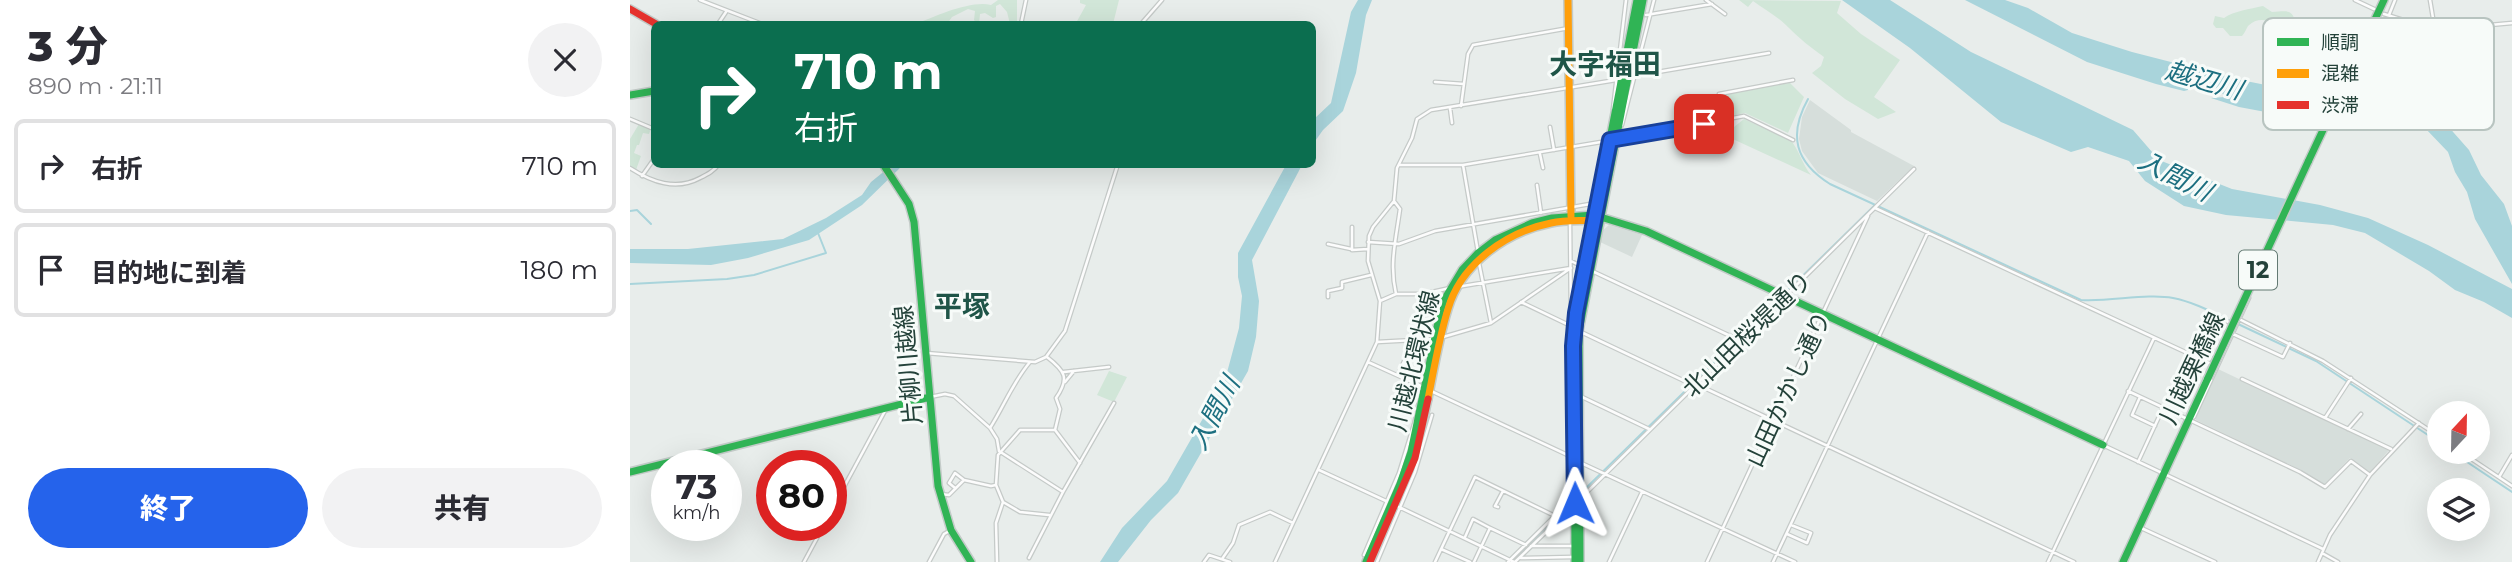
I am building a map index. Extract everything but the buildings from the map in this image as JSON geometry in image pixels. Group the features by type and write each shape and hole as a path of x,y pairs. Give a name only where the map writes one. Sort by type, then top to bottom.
{"main road":[{"path":"1568,0 1570,219"},
{"path":"1615,140 1616,110 1637,0"},
{"path":"1577,560 1575,546 1579,331 1596,218 1615,140 1643,0"},
{"name":"川越栗橋線","path":"2376,18 2384,0"},
{"path":"630,9 651,21"},
{"path":"630,95 651,92"},
{"name":"川越栗橋線","path":"2123,562 2323,130"},
{"name":"片柳川越線","path":"886,168 909,204 914,222 940,494 951,530 971,562"},
{"name":"川越北環状線","path":"1367,560 1415,458 1424,423 1438,338 1454,287 1477,257 1494,247 1541,225 1570,219 1609,219 1646,231 2102,445"},
{"path":"1577,460 1573,346 1576,313 1587,269"},
{"path":"630,472 930,397"},
{"path":"1576,500 1577,560"}],"street":[{"path":"700,0 753,21"},
{"path":"1022,21 1026,0"},
{"path":"1144,21 1161,0"},
{"path":"1616,110 1612,109 1626,18 1626,0"},
{"path":"1615,140 1654,0"},
{"path":"1706,0 1725,14"},
{"path":"2355,0 2374,9"},
{"path":"2395,0 2387,14 2399,18"},
{"path":"2430,0 2433,18"},
{"path":"1649,14 1712,4"},
{"path":"720,21 726,12"},
{"path":"2494,25 2512,23"},
{"path":"1461,106 1468,54 1473,45 1569,28"},
{"path":"1634,76 1769,53"},
{"path":"1275,562 1377,342 1380,301 1371,275 1368,242 1370,231 1394,201 1396,174 1412,138 1417,119 1431,110 1616,80"},
{"path":"1724,121 1718,94 1793,80"},
{"path":"1435,82 1464,83"},
{"path":"1451,108 1452,124"},
{"path":"1399,165 1463,166 1744,116 1793,140"},
{"path":"630,119 651,128"},
{"path":"1550,127 1554,150"},
{"path":"1540,153 1543,168"},
{"path":"642,176 651,163"},
{"path":"1463,166 1477,257 1491,323"},
{"path":"630,168 642,176 660,182 681,185 710,173 715,168"},
{"path":"926,353 1030,362 1046,357 1065,331 1117,168"},
{"name":"北山田桜堤通り","path":"1576,500 1914,169"},
{"path":"1537,185 1541,213"},
{"path":"1394,201 1400,209 1392,277 1396,294"},
{"path":"1368,242 1394,245 1435,231 1590,205"},
{"path":"1875,208 2211,364"},
{"name":"山田かかし通り","path":"1707,562 1868,215"},
{"path":"1521,302 1571,326 1570,219"},
{"path":"1352,227 1352,250"},
{"path":"1773,562 1928,232"},
{"path":"1328,244 1352,250 1368,249"},
{"path":"1571,261 1741,341"},
{"path":"1380,301 1396,294 1423,294 1571,268"},
{"path":"1377,342 1438,338 1491,323 1571,268"},
{"path":"1328,297 1329,290 1342,288 1341,283 1371,275"},
{"path":"1570,293 1576,313"},
{"path":"2189,419 2194,417 2249,298"},
{"path":"2209,313 2236,326"},
{"path":"2239,319 2323,361 2427,428"},
{"path":"1579,331 2074,562"},
{"path":"2233,334 2283,357 2290,343"},
{"path":"2048,562 2154,338"},
{"path":"2189,419 2189,413 2211,364 2221,345 2230,341"},
{"path":"1046,357 1064,372 1109,367"},
{"path":"1398,376 1405,359"},
{"path":"990,428 1008,400 1017,377 1030,362"},
{"path":"1368,362 1795,562"},
{"path":"1415,383 1422,368"},
{"path":"1052,404 1074,371"},
{"path":"1064,372 1064,383"},
{"path":"2325,418 2351,378"},
{"path":"2242,379 2392,450"},
{"path":"2128,391 2300,472 2325,487 2351,461 2370,475"},
{"path":"930,397 945,394 954,396 990,428 997,439 999,451 996,485 1003,502 1020,512 1050,515"},
{"path":"1578,395 1649,429"},
{"path":"2140,397 2132,415 2155,426"},
{"path":"1056,398 1060,408 1055,430 1080,463"},
{"path":"1029,558 1050,515 1114,403"},
{"path":"2138,462 2163,408"},
{"path":"847,481 886,409"},
{"path":"2348,429 2361,414"},
{"path":"1377,562 1422,453 1424,423 1433,415"},
{"path":"1367,560 1415,421 1424,423"},
{"path":"2318,562 2335,527 2370,475 2419,423"},
{"path":"999,451 1020,430 1055,430"},
{"path":"2102,445 2323,551 2338,562"},
{"path":"999,451 1063,492"},
{"path":"2499,477 2512,455"},
{"path":"2479,464 2512,486"},
{"path":"1318,469 1388,502"},
{"path":"956,488 948,483 955,473 964,480 996,485"},
{"path":"1435,562 1475,477 1555,516"},
{"path":"940,494 947,496 964,480"},
{"path":"1498,507 1495,506 1503,491"},
{"path":"1609,562 1643,491"},
{"path":"1512,561 1555,516 1576,500"},
{"path":"1520,559 1576,500"},
{"path":"997,562 996,523 1003,502"},
{"path":"1401,507 1512,561 1577,560"},
{"path":"1222,559 1233,543 1239,524 1270,512 1293,523"},
{"path":"1465,537 1473,520 1526,545"},
{"path":"1787,534 1807,543 1811,533 1791,524"},
{"path":"2139,527 2215,562"},
{"path":"1441,549 1472,562 1490,528"},
{"path":"929,562 944,534 951,530"},
{"path":"804,562 815,541"},
{"path":"1531,546 1575,546"},
{"path":"1204,562 1209,555 1230,562"}],"shaded area":[{"path":"1810,100 1851,132 1914,166 1877,201 1818,173 1802,151 1799,139 1802,117"},
{"path":"1609,225 1642,235 1632,257 1600,242 1602,231"},
{"path":"2218,369 2390,449 2369,473 2350,458 2324,485 2301,470 2196,420"}],"green space":[{"path":"998,0 1017,0 1017,21 1009,21 1007,12 1000,4 996,6 996,17 993,18 985,13 980,14 979,21 975,21 975,11 968,9 949,21 924,21 953,10 974,5 991,5"},
{"path":"1080,0 1119,0 1114,21 1077,21 1086,5 1080,3"},
{"path":"1739,0 1841,1 1837,13 1861,34 1900,60 1874,97 1896,112 1878,119 1845,99 1812,73 1821,66 1824,57 1781,20 1753,1 1748,7"},
{"path":"2263,6 2272,12 2290,13 2294,18 2263,18 2248,26 2242,36 2230,36 2223,28 2216,28 2213,24 2215,16 2224,18"},
{"path":"1790,83 1804,97 1788,133 1745,113 1724,117 1721,94"},
{"path":"1744,119 1790,140 1811,175 1724,135"},
{"path":"639,124 650,131 649,134 643,133 634,153 641,156 636,170 630,166 630,139"},
{"path":"1109,371 1127,377 1114,402 1097,395"}],"water":[{"path":"1358,0 1372,0 1366,15 1356,73 1343,111 1316,140 1316,117 1331,103 1351,12"},
{"name":"入間川","path":"1842,0 1890,0 1971,52 2133,130 2159,160 2232,189 2320,205 2368,218 2428,245 2512,289 2512,318 2455,290 2429,271 2365,233 2333,225 2226,215 2184,206 2145,181 2129,161 2088,147 2071,152 2001,122 1910,48"},
{"name":"越辺川","path":"1965,0 2005,0 2028,8 2072,33 2132,52 2263,84 2263,112 2211,98 2225,97 2214,87 2204,84 2189,85 2188,90 2184,91 2087,62"},
{"path":"2427,130 2451,130 2469,150 2481,175 2504,204 2512,226 2512,284 2475,219 2467,192 2455,172 2448,152"},
{"path":"888,168 900,168 862,205 809,240 748,258 711,265 630,263 630,249 688,249 783,239 826,218 862,195 871,182"},
{"name":"入間川","path":"1284,168 1300,168 1252,260 1259,301 1256,337 1248,371 1178,493 1151,520 1118,562 1100,562 1122,528 1167,481 1225,380 1239,328 1242,296 1238,277 1238,253"}],"waterway":[{"path":"1808,99 1798,124 1798,147 1809,166 1830,184 2081,300 2152,296 2173,298 2233,322"},
{"path":"1583,491 1875,205"},
{"path":"630,211 637,210 651,224"},
{"path":"630,284 754,275 826,253 818,233"},
{"path":"2238,324 2316,361 2427,434"},
{"path":"2470,464 2512,492"},
{"path":"1513,561 1570,505"}],"traffic: fast":[{"path":"1575,562 1576,313 1637,0"},
{"path":"1580,562 1579,331 1643,0"},
{"path":"2376,18 2384,0"},
{"path":"630,95 651,92"},
{"path":"2308,162 2323,130"},
{"path":"2208,378 2308,162"},
{"path":"886,168 909,204 914,222 938,486 951,530 971,562"},
{"path":"1366,562 1411,452 1444,300 1462,270 1495,240 1532,223 1552,218 1594,215 1646,231 2103,445"},
{"path":"2123,562 2208,378"},
{"path":"630,472 930,397"}],"traffic: slow":[{"path":"1568,0 1571,216"},
{"path":"1428,399 1448,309 1454,293 1474,264 1502,242 1534,227 1556,222 1594,220"}],"traffic: jam":[{"path":"630,9 651,21"},
{"path":"1370,562 1415,458 1428,399"}],"district":[{"name":"大字福田","path":"1605,64"},
{"name":"平塚","path":"962,306"}],"route":[{"path":"1575,503 1573,346 1576,313 1610,140 1704,124"}]}
